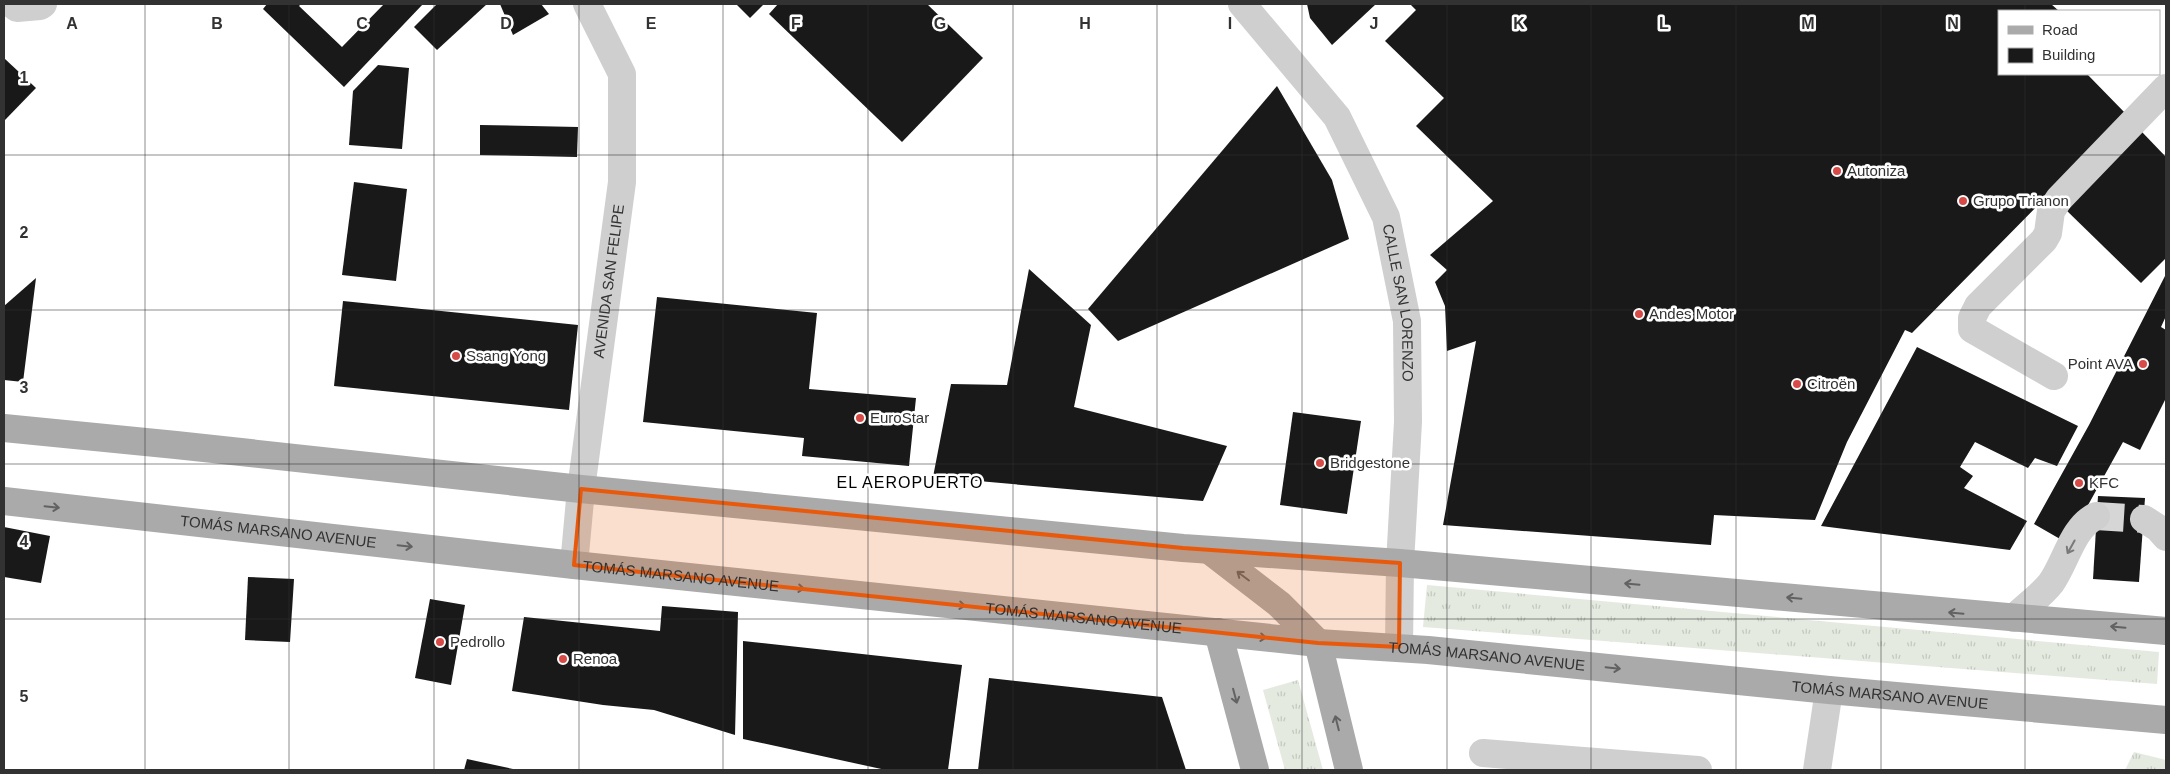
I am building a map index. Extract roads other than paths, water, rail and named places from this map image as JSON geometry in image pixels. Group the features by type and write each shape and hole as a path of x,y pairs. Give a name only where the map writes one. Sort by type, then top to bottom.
{"main road":[{"path":"4,428 581,489 1209,550 1400,563 2166,632"},
{"name":"TOMÁS MARSANO AVENUE","path":"4,501 1318,643 1399,647 1830,690 2166,720"},
{"path":"1209,550 1279,604 1318,643 1349,770"},
{"path":"1218,632 1255,770"}],"street":[{"path":"12,4 17,8 40,6 43,4"},
{"name":"AVENIDA SAN FELIPE","path":"574,564 581,489 622,182 622,74 587,4"},
{"name":"CALLE SAN LORENZO","path":"1242,4 1337,117 1386,217 1407,321 1408,422 1400,563 1399,647"},
{"path":"2054,376 1972,329 1972,318 1978,306 2044,240 2048,233 2051,211 2059,199 2166,88"},
{"path":"2014,618 2051,582 2079,532 2086,523 2096,516"},
{"path":"1817,770 1830,690"},
{"path":"1483,753 1698,770"}],"tunnel":[{"path":"2096,516 2144,519"}],"place":[{"name":"Autoniza","path":"1837,171"},
{"name":"Grupo Trianon","path":"1963,201"},
{"name":"Andes Motor","path":"1639,314"},
{"name":"Ssang Yong","path":"456,356"},
{"name":"Point AVA","path":"2143,364"},
{"name":"Citroën","path":"1797,384"},
{"name":"EuroStar","path":"860,418"},
{"name":"Bridgestone","path":"1320,463"},
{"name":"KFC","path":"2079,483"},
{"name":"Pedrollo","path":"440,642"},
{"name":"Renoa","path":"563,659"}],"district":[{"name":"EL AEROPUERTO","path":"910,482"}]}
